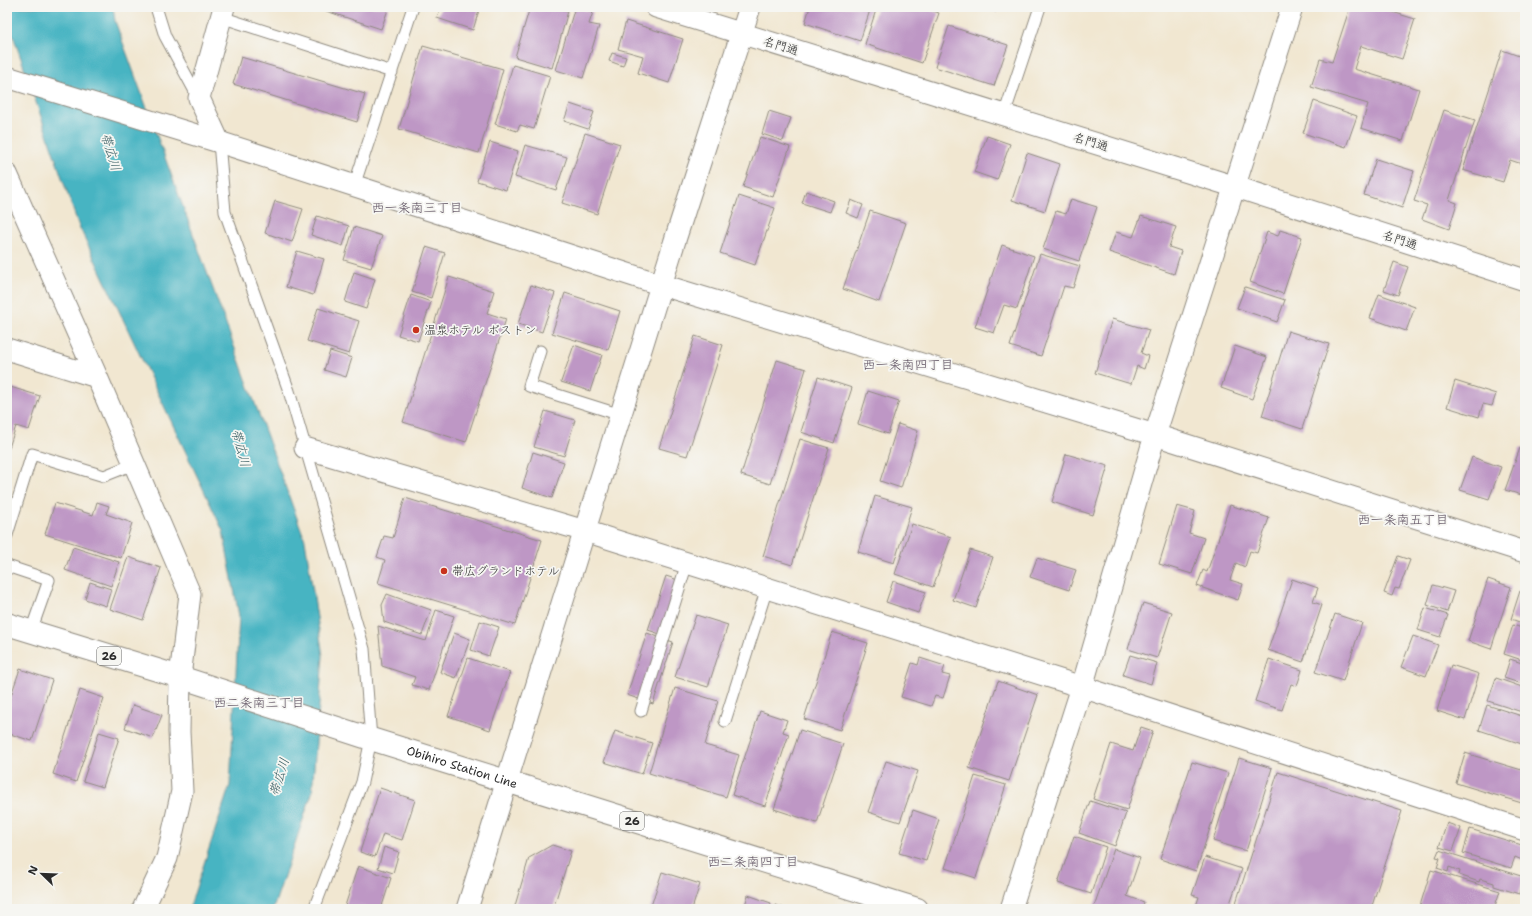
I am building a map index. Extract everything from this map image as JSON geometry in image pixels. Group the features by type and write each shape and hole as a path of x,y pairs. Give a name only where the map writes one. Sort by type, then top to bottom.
{"main road":[{"name":"Obihiro Station Line","path":"7,624 180,677 347,732 917,909"}],"street":[{"name":"名門通","path":"656,7 1236,187 1525,280"},
{"path":"467,909 750,7"},
{"path":"1011,909 1082,687 1155,435 1236,187 1292,7"},
{"path":"219,142 199,98 222,12"},
{"path":"7,77 219,142 662,285 1155,435 1525,552"},
{"path":"7,174 97,377 190,594 180,677 179,732 182,791 167,858 143,909"},
{"path":"7,349 97,377"},
{"path":"306,448 585,530 1082,687 1525,830"}],"lane":[{"path":"156,7 165,36 199,98"},
{"path":"354,186 413,7"},
{"path":"1004,115 1040,7"},
{"path":"222,12 392,72"},
{"path":"219,142 225,212 289,391 364,649 371,739 362,782 314,909"},
{"path":"540,351 529,386 621,415"},
{"path":"7,535 32,454 104,476 134,464"},
{"path":"641,711 687,563"},
{"path":"7,566 49,580 32,631"},
{"path":"725,721 767,588"}],"water":[{"name":"帯広川","path":"7,7 113,7 115,21 305,540 323,656 312,793 273,909 189,909 230,785 239,616 223,531 78,224 7,18"}],"building":[{"path":"314,7 389,7 381,29"},
{"path":"441,7 480,7 473,30 437,18"},
{"path":"530,7 554,7 568,11 552,68 515,57"},
{"path":"575,7 593,12 589,24 599,26 583,78 556,70"},
{"path":"810,7 871,7 860,41 805,23"},
{"path":"877,7 922,7 939,13 922,63 865,44"},
{"path":"982,7 998,7 996,12"},
{"path":"1350,7 1376,7 1415,19 1402,59 1361,46 1354,69 1419,89 1403,141 1361,128 1368,104 1311,87 1320,59 1332,62"},
{"path":"626,21 683,39 669,83 638,73 643,56 618,49"},
{"path":"949,26 1008,45 994,86 935,67"},
{"path":"423,46 503,69 479,153 399,129"},
{"path":"1502,50 1525,58 1525,165 1510,160 1503,182 1463,170"},
{"path":"612,53 626,57 623,66 609,61"},
{"path":"241,57 365,94 357,122 233,84"},
{"path":"513,65 550,76 534,129 520,125 517,131 495,124"},
{"path":"1314,101 1357,116 1346,147 1303,133"},
{"path":"570,104 594,112 588,129 564,121"},
{"path":"1444,110 1475,120 1449,200 1457,203 1449,229 1422,219 1427,205 1414,201"},
{"path":"769,111 791,118 783,141 762,134"},
{"path":"585,133 620,144 597,214 562,203"},
{"path":"987,136 1010,144 997,180 974,172"},
{"path":"760,137 790,147 773,197 743,187"},
{"path":"490,142 518,151 506,190 477,181"},
{"path":"525,145 567,157 556,190 515,177"},
{"path":"1027,153 1060,164 1045,211 1012,200"},
{"path":"1376,159 1414,171 1402,208 1364,195"},
{"path":"806,191 834,201 830,212 802,203"},
{"path":"739,196 775,208 755,265 720,253"},
{"path":"1071,199 1097,207 1079,261 1043,249 1056,211 1066,214"},
{"path":"851,200 863,205 858,218 846,213"},
{"path":"275,201 303,209 292,242 265,233"},
{"path":"870,211 906,223 879,302 843,289"},
{"path":"317,216 349,226 343,246 311,235"},
{"path":"1141,216 1176,227 1169,247 1181,251 1174,274 1109,252 1116,232 1133,237"},
{"path":"354,227 382,236 371,268 344,260"},
{"path":"1280,230 1302,237 1283,294 1250,282 1267,232 1278,236"},
{"path":"1002,245 1034,256 1017,309 1004,305 994,333 975,327"},
{"path":"426,247 445,253 431,298 412,292"},
{"path":"297,251 324,259 313,295 286,287"},
{"path":"1040,254 1080,266 1073,288 1064,286 1041,356 1010,346"},
{"path":"1394,262 1408,267 1398,295 1384,290"},
{"path":"354,272 375,279 366,309 345,302"},
{"path":"449,277 494,291 487,313 506,319 466,442 403,422"},
{"path":"531,285 555,293 542,332 518,324"},
{"path":"1245,287 1285,300 1277,322 1237,308"},
{"path":"565,293 620,311 608,350 552,333"},
{"path":"1379,294 1415,307 1406,331 1370,318"},
{"path":"411,295 431,302 418,341 398,335"},
{"path":"318,308 359,321 349,354 307,341"},
{"path":"1112,319 1149,330 1141,353 1148,356 1144,369 1137,366 1131,384 1095,373"},
{"path":"1288,331 1329,344 1302,429 1262,416"},
{"path":"695,336 723,345 687,456 659,448"},
{"path":"574,345 602,355 590,391 561,382"},
{"path":"1235,346 1267,357 1252,399 1221,388"},
{"path":"330,351 352,358 346,377 324,370"},
{"path":"777,360 806,369 770,484 741,475"},
{"path":"818,377 852,388 834,443 801,432"},
{"path":"1455,381 1496,394 1492,406 1483,404 1479,417 1447,407"},
{"path":"7,386 40,396 29,430 16,426 7,454"},
{"path":"868,391 899,401 888,434 858,424"},
{"path":"545,411 575,420 564,456 534,447"},
{"path":"898,424 918,431 901,488 880,481"},
{"path":"800,439 829,448 792,565 763,556"},
{"path":"1520,448 1525,449 1525,496 1505,490"},
{"path":"533,452 564,462 552,498 522,488"},
{"path":"1066,454 1108,466 1093,515 1052,502"},
{"path":"1472,457 1501,467 1489,499 1460,490"},
{"path":"875,496 912,507 894,563 858,552"},
{"path":"405,498 542,540 515,625 378,583 385,560 377,557 384,536 393,538"},
{"path":"97,502 109,506 106,514 132,523 121,558 45,534 55,503 93,515"},
{"path":"1230,505 1269,518 1257,553 1250,551 1245,567 1236,563 1230,580 1243,584 1238,600 1197,586 1203,570 1207,572"},
{"path":"1177,506 1195,511 1189,533 1204,538 1192,574 1159,564"},
{"path":"912,524 951,537 933,587 895,574"},
{"path":"73,547 119,562 111,586 65,570"},
{"path":"970,550 993,557 976,608 953,600"},
{"path":"1398,556 1410,560 1399,589 1395,588 1392,596 1384,593"},
{"path":"128,557 161,568 143,620 110,609"},
{"path":"1037,558 1076,570 1069,590 1030,577"},
{"path":"666,576 681,581 663,635 648,630"},
{"path":"1292,579 1318,588 1313,602 1322,605 1303,662 1268,650"},
{"path":"1488,579 1511,587 1491,649 1468,641"},
{"path":"893,581 926,592 918,613 886,602"},
{"path":"90,582 111,589 106,606 85,599"},
{"path":"1433,585 1454,591 1447,612 1427,605"},
{"path":"1520,591 1525,592 1525,624 1511,619"},
{"path":"387,594 431,610 422,635 384,622 382,605"},
{"path":"1143,603 1172,612 1157,658 1128,649"},
{"path":"1425,608 1448,615 1440,637 1418,630"},
{"path":"436,610 454,616 429,690 412,685 415,677 382,666 378,626 426,641"},
{"path":"1335,614 1362,623 1343,681 1315,672"},
{"path":"696,615 728,625 708,687 675,677"},
{"path":"480,621 499,627 489,656 471,650"},
{"path":"1513,625 1525,629 1525,661 1504,654"},
{"path":"832,632 868,643 840,730 804,719"},
{"path":"454,633 470,639 456,678 440,672"},
{"path":"647,633 673,642 653,704 627,695"},
{"path":"1413,636 1438,645 1426,676 1401,667"},
{"path":"1130,655 1157,663 1151,684 1123,675"},
{"path":"468,658 510,672 490,730 448,716"},
{"path":"920,658 945,666 942,674 950,676 943,698 935,696 931,706 901,697 912,663 918,665"},
{"path":"1269,659 1302,670 1297,686 1291,684 1282,710 1255,701"},
{"path":"1510,659 1525,664 1525,685 1504,678"},
{"path":"1451,665 1479,674 1465,720 1437,711"},
{"path":"20,669 52,680 32,741 7,733 7,707"},
{"path":"1496,678 1525,688 1525,713 1488,701"},
{"path":"998,681 1038,695 1009,781 969,768"},
{"path":"675,688 718,701 705,745 739,755 726,797 649,773"},
{"path":"80,690 104,698 76,782 53,774"},
{"path":"133,705 162,715 153,738 125,728"},
{"path":"1487,705 1525,717 1525,745 1479,730"},
{"path":"760,711 787,720 783,732 789,734 765,806 732,795"},
{"path":"1141,727 1153,731 1127,810 1093,799 1111,744 1133,751"},
{"path":"800,730 843,744 817,823 774,809"},
{"path":"615,731 652,743 642,774 604,762"},
{"path":"99,732 119,738 103,787 83,781"},
{"path":"1465,753 1525,771 1525,804 1456,783"},
{"path":"1239,758 1272,768 1246,851 1213,841"},
{"path":"886,761 918,771 900,822 868,812"},
{"path":"1192,762 1228,773 1196,871 1160,859"},
{"path":"1278,772 1402,811 1371,909 1234,909"},
{"path":"975,776 1006,785 976,878 945,868"},
{"path":"380,788 415,800 402,840 383,834 375,857 360,852"},
{"path":"1090,801 1126,813 1115,846 1079,833"},
{"path":"913,810 939,819 926,861 899,853"},
{"path":"1447,823 1461,828 1453,851 1439,847"},
{"path":"1470,829 1525,846 1522,860 1515,857 1511,868 1463,853"},
{"path":"1074,836 1106,847 1091,894 1058,883"},
{"path":"552,845 571,851 553,909 514,909 529,858"},
{"path":"384,847 399,852 393,873 378,868"},
{"path":"1114,849 1140,858 1127,896 1144,902 1142,909 1093,909"},
{"path":"1439,850 1524,877 1519,894 1494,886 1494,883 1480,879 1479,882 1459,875 1460,871 1449,867 1448,872 1437,868 1440,858 1436,857"},
{"path":"1205,857 1242,869 1228,909 1195,909 1199,897 1192,895"},
{"path":"358,866 391,878 381,909 344,909"},
{"path":"1431,870 1500,891 1494,909 1419,909"},
{"path":"662,872 700,884 692,909 650,909"},
{"path":"748,895 771,903 769,909 744,909"},
{"path":"775,905 788,909 774,909"}],"place":[{"name":"温泉ホテル ボストン","path":"416,330"},
{"name":"帯広グランドホテル","path":"444,571"}],"district":[{"name":"西一条南三丁目","path":"417,207"},
{"name":"西一条南四丁目","path":"908,364"},
{"name":"西一条南五丁目","path":"1403,519"},
{"name":"西二条南三丁目","path":"259,702"},
{"name":"西二条南四丁目","path":"753,861"}]}
